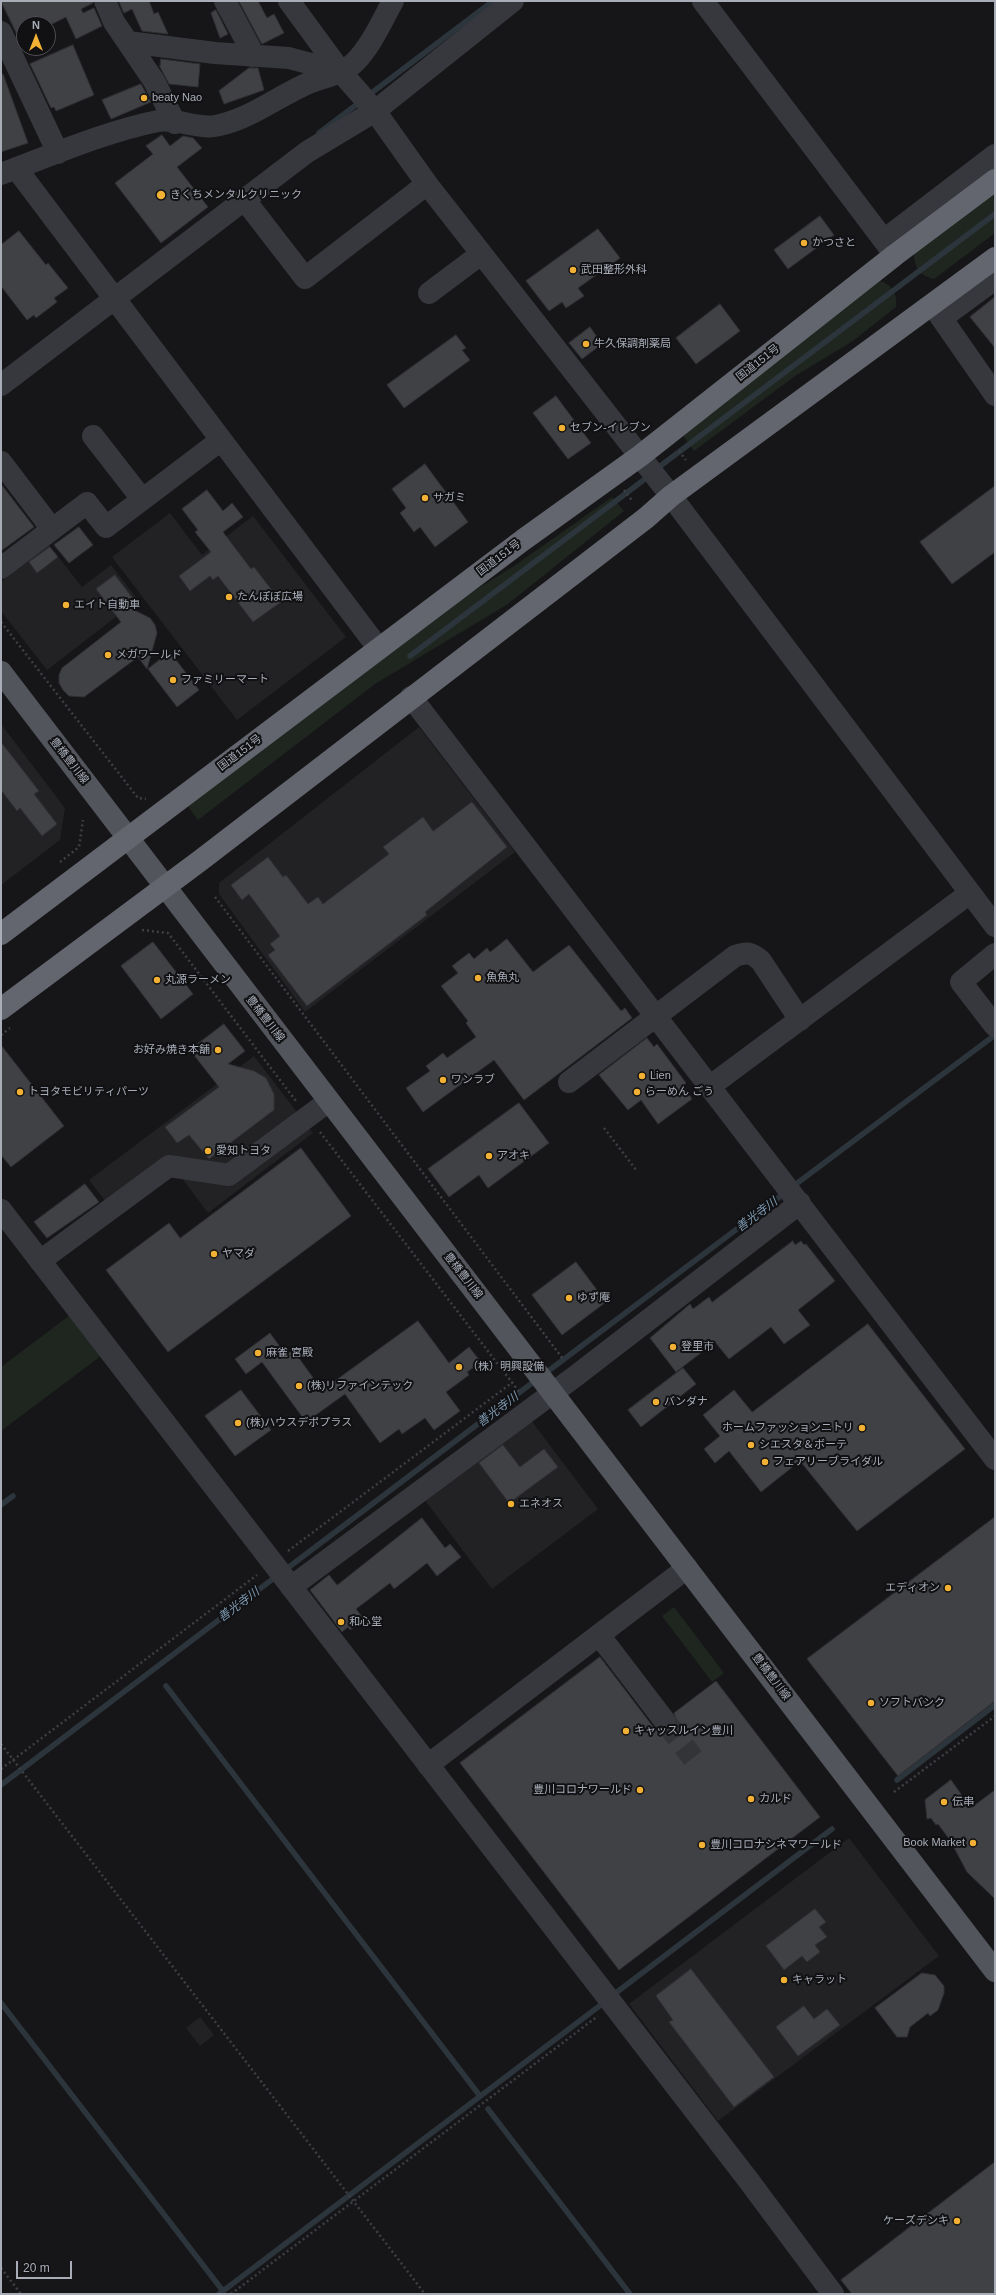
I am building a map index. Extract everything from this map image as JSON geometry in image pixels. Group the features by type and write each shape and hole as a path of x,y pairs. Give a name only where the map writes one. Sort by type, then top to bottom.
{"highway":[{"name":"国道151号","path":"1,934 523,540 614,476 668,435 890,247 995,180"},
{"path":"1,1009 165,886 646,518 671,496 937,312 995,258"}],"main road":[{"name":"豊橋豊川線","path":"1,672 995,1971"}],"street":[{"path":"105,1 114,22 154,81 175,123"},
{"path":"224,1 250,48 252,56"},
{"path":"289,1 341,72 375,111 427,184 481,254 671,496 995,926"},
{"path":"379,649 114,298 9,171 121,130 161,121 202,127 216,126 240,119 312,82 341,72 354,64 361,55 393,1"},
{"path":"1,385 307,152 375,111 512,1"},
{"path":"703,1 890,247 995,155"},
{"path":"1,32 58,154"},
{"path":"128,42 252,56 288,58 341,72"},
{"path":"244,199 305,278 427,184"},
{"path":"429,293 481,254"},
{"path":"995,279 937,312 995,395"},
{"path":"93,436 142,499"},
{"path":"1,568 88,503 106,527 221,440"},
{"path":"1,462 52,529"},
{"path":"411,697 995,1459"},
{"path":"709,1087 970,893"},
{"path":"569,1082 735,956 746,952 753,954 761,961 800,1020"},
{"path":"995,954 961,982 995,1026"},
{"path":"40,1261 169,1166 229,1175 329,1101"},
{"path":"281,1574 549,1389 791,1192"},
{"path":"1,1210 612,2004 833,2294"},
{"path":"428,1765 687,1568"},
{"path":"599,1636 664,1720"}],"path":[{"path":"668,435 698,477"},
{"path":"614,476 646,518"},
{"path":"1,622 138,798"},
{"path":"55,866 79,847 83,820"},
{"path":"215,897 558,1353"},
{"path":"168,933 516,1387"},
{"path":"604,1128 637,1172"},
{"path":"1,1769 281,1574 513,1382"},
{"path":"894,1792 995,1716"},
{"path":"1,1744 425,2294"},
{"path":"231,2294 612,2004"},
{"path":"1,2268 21,2294"}],"shaded area":[{"path":"995,190 995,233 934,279 921,273 916,266 914,251"},
{"path":"877,280 890,286 895,293 896,307 853,341 795,376 694,451 681,433"},
{"path":"612,497 624,511 508,604 375,684 198,820 187,805 422,623 514,566"},
{"name":"たんぽぽ広場","path":"170,513 202,555 253,516 346,637 237,720 112,557"},
{"name":"エイト自動車","path":"49,545 82,587 111,565 138,600 47,670 1,611 1,582"},
{"path":"1,724 65,808 60,840 1,885"},
{"path":"419,727 515,852 305,1012 219,894 219,883"},
{"name":"愛知トヨタ","path":"254,1056 313,1133 208,1213 175,1169 115,1214 89,1180"},
{"path":"70,1315 101,1356 1,1431 1,1367"},
{"name":"エネオス","path":"530,1419 598,1509 492,1589 424,1499"},
{"path":"674,1607 724,1673 712,1682 662,1616"},
{"name":"キャラット","path":"849,1838 939,1956 718,2121 629,2004"},
{"path":"200,2017 214,2035 200,2046 186,2028"}],"building":[{"path":"1,1 93,1 93,3 81,9 83,13 94,8 102,26 76,39 66,17 56,22 56,16 16,16 16,32"},
{"path":"119,1 149,1 154,14 158,12 168,34 142,31 132,9 124,13"},
{"path":"239,1 258,1 267,18 274,14 284,33 262,44"},
{"path":"216,10 228,34 220,38 211,13"},
{"path":"73,45 94,95 56,111 54,107 51,108 30,64 48,56 56,56 56,53"},
{"path":"161,59 200,64 198,87 169,84 160,67"},
{"path":"249,68 258,68 264,90 224,104 219,91"},
{"path":"1,74 3,74 28,143 1,152"},
{"path":"141,84 151,102 111,119 102,100"},
{"name":"きくちメンタルクリニック","path":"162,135 170,146 183,136 193,138 202,148 177,167 208,207 161,243 115,183 153,154 146,146"},
{"name":"かつさと","path":"820,216 834,235 788,269 774,250"},
{"name":"武田整形外科","path":"598,229 620,258 578,288 584,296 566,308 562,302 549,311 526,281"},
{"path":"19,231 46,265 48,263 68,288 54,298 57,302 36,318 34,315 27,320 1,286 1,245"},
{"path":"995,297 995,348 970,317"},
{"path":"720,304 740,331 696,364 676,338"},
{"name":"牛久保調剤薬局","path":"590,327 602,344 582,359 569,343"},
{"path":"456,335 466,348 462,350 470,360 404,408 387,385"},
{"name":"セブン-イレブン","path":"556,396 591,443 568,459 533,413"},
{"name":"サガミ","path":"425,464 468,522 435,547 420,527 414,532 400,513 406,508 392,489"},
{"path":"1,484 34,527 1,551"},
{"path":"995,486 995,552 952,584 920,542"},
{"path":"207,490 223,511 232,503 243,517 223,532 251,569 254,567 281,602 253,622 218,576 213,580 210,576 190,591 179,576 211,552 195,532 198,530 182,509"},
{"path":"79,527 93,545 69,563 54,545"},
{"path":"50,547 58,557 37,573 29,562"},
{"name":"メガワールド","path":"115,575 134,600 126,606 150,618 155,625 157,633 147,669 138,657 84,697 69,696 59,683 59,675 62,668 121,622 96,589"},
{"name":"ファミリーマート","path":"170,652 199,690 177,707 148,669"},
{"path":"1,742 39,791 34,794 57,824 42,836 20,808 17,811 1,790"},
{"path":"472,802 507,847 425,912 427,915 307,1006 268,955 275,950 270,944 280,936 249,894 242,900 231,885 268,857 283,877 286,875 308,904 318,897 323,904 389,854 383,847 423,817 433,831"},
{"path":"507,939 533,972 569,945 621,1011 625,1008 632,1018 524,1100 494,1060 423,1112 406,1088 430,1071 426,1066 443,1053 447,1058 476,1037 466,1023 468,1021 441,986 458,973 452,966 469,953 474,959 487,948 490,952"},
{"name":"丸源ラーメン","path":"153,942 193,994 161,1019 121,966"},
{"path":"224,1024 245,1051 228,1064 254,1071 266,1078 274,1094 274,1110 209,1159 189,1135 177,1143 165,1127 219,1087 190,1050"},
{"path":"647,1038 654,1047 657,1044 686,1083 683,1086 692,1099 658,1124 641,1100 628,1110 599,1075"},
{"name":"トヨタモビリティパーツ","path":"1,1045 64,1126 11,1167 1,1155"},
{"name":"アオキ","path":"519,1103 549,1143 488,1188 479,1175 449,1197 428,1169"},
{"name":"ヤマダ","path":"301,1148 351,1216 168,1352 106,1270 169,1223 180,1238"},
{"path":"85,1184 99,1202 47,1238 34,1222"},
{"path":"793,1241 795,1245 801,1241 804,1245 806,1244 835,1281 798,1310 810,1325 784,1344 771,1327 729,1359 715,1342 676,1372 650,1338 690,1304 693,1309 709,1297 712,1302"},
{"name":"ゆず庵","path":"576,1262 606,1302 562,1335 532,1295"},
{"path":"418,1321 449,1363 469,1347 481,1362 467,1372 469,1375 446,1392 460,1411 434,1430 425,1418 402,1434 399,1429 380,1443 345,1394 306,1422 262,1362 246,1374 235,1359 270,1333 286,1355 293,1350 322,1390"},
{"name":"ホームファッションニトリ","path":"868,1324 965,1449 857,1531 800,1461 761,1492 729,1451 715,1463 704,1449 720,1436 703,1415 734,1390 752,1412"},
{"name":"バンダナ","path":"683,1368 696,1384 641,1427 628,1410"},
{"name":"(株)ハウスデポプラス","path":"241,1390 271,1430 235,1456 205,1416"},
{"path":"503,1445 520,1467 544,1449 558,1467 509,1503 479,1463"},
{"name":"エディオン","path":"995,1517 995,1701 898,1776 807,1659"},
{"path":"422,1518 445,1548 450,1544 461,1557 437,1576 427,1563 394,1589 390,1583 356,1609 364,1619 350,1630 348,1627 342,1632 310,1590 329,1575 337,1585"},
{"name":"豊川コロナワールド","path":"600,1657 654,1728 660,1732 672,1730 676,1719 674,1713 716,1681 820,1817 619,1970 460,1763"},
{"name":"Book Market","path":"951,1780 971,1808 995,1790 995,1899 967,1872 950,1840 938,1824 936,1825 931,1818 927,1819 925,1800"},
{"path":"815,1909 826,1922 819,1927 827,1937 815,1945 820,1952 807,1962 802,1956 784,1970 766,1946"},
{"path":"691,1969 774,2077 734,2107 669,2022 673,2020 656,1996"},
{"path":"922,1973 935,1975 944,1986 944,1993 938,2010 930,2016 928,2013 910,2027 907,2037 897,2037 875,2008"},
{"path":"804,2006 814,2019 827,2009 840,2025 798,2056 776,2027"},
{"name":"ケーズデンキ","path":"995,2162 995,2294 852,2294 841,2280"}],"waterway":[{"path":"374,91 493,1"},
{"path":"319,133 356,105"},
{"path":"655,470 995,214"},
{"path":"410,656 649,476"},
{"name":"善光寺川","path":"792,1187 995,1035"},
{"name":"善光寺川","path":"543,1375 786,1192"},
{"name":"善光寺川","path":"285,1570 536,1380"},
{"path":"1,1505 13,1496"},
{"name":"善光寺川","path":"1,1785 278,1575"},
{"path":"166,1686 480,2096"},
{"path":"897,1780 995,1705"},
{"path":"613,1995 832,1829"},
{"path":"219,2294 606,2001"},
{"path":"1,2003 223,2291"},
{"path":"488,2109 630,2294"}],"tunnel":[{"path":"664,1720 693,1758"}],"place":[{"name":"beaty Nao","path":"144,98"},
{"name":"きくちメンタルクリニック","path":"161,195"},
{"name":"かつさと","path":"804,243"},
{"name":"武田整形外科","path":"573,270"},
{"name":"牛久保調剤薬局","path":"586,344"},
{"name":"セブン-イレブン","path":"562,428"},
{"name":"サガミ","path":"425,498"},
{"name":"たんぽぽ広場","path":"229,597"},
{"name":"エイト自動車","path":"66,605"},
{"name":"メガワールド","path":"108,655"},
{"name":"ファミリーマート","path":"173,680"},
{"name":"魚魚丸","path":"478,978"},
{"name":"丸源ラーメン","path":"157,980"},
{"name":"お好み焼き本舗","path":"218,1050"},
{"name":"Lien","path":"642,1076"},
{"name":"ワンラブ","path":"443,1080"},
{"name":"トヨタモビリティパーツ","path":"20,1092"},
{"name":"らーめん ごう","path":"637,1092"},
{"name":"愛知トヨタ","path":"208,1151"},
{"name":"アオキ","path":"489,1156"},
{"name":"ヤマダ","path":"214,1254"},
{"name":"ゆず庵","path":"569,1298"},
{"name":"登里市","path":"673,1347"},
{"name":"麻雀 宮殿","path":"258,1353"},
{"name":"（株）明興設備","path":"459,1367"},
{"name":"(株)リファインテック","path":"299,1386"},
{"name":"バンダナ","path":"656,1402"},
{"name":"(株)ハウスデポプラス","path":"238,1423"},
{"name":"ホームファッションニトリ","path":"862,1428"},
{"name":"シエスタ＆ボーテ","path":"751,1445"},
{"name":"フェアリーブライダル","path":"765,1462"},
{"name":"エネオス","path":"511,1504"},
{"name":"エディオン","path":"948,1588"},
{"name":"和心堂","path":"341,1622"},
{"name":"ソフトバンク","path":"871,1703"},
{"name":"キャッスルイン豊川","path":"626,1731"},
{"name":"豊川コロナワールド","path":"640,1790"},
{"name":"カルド","path":"751,1799"},
{"name":"伝串","path":"944,1802"},
{"name":"Book Market","path":"973,1843"},
{"name":"豊川コロナシネマワールド","path":"702,1845"},
{"name":"キャラット","path":"784,1980"},
{"name":"ケーズデンキ","path":"957,2221"}]}
